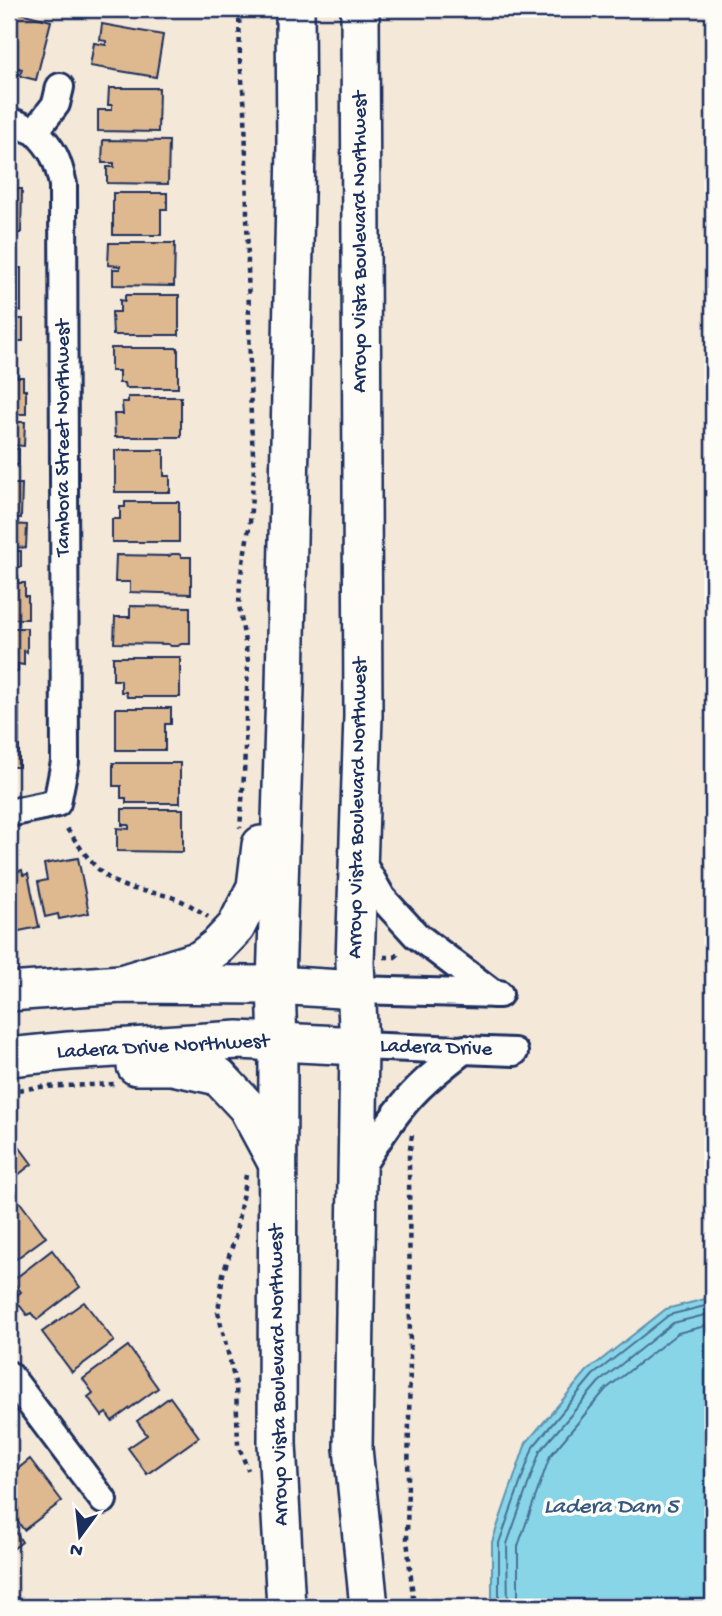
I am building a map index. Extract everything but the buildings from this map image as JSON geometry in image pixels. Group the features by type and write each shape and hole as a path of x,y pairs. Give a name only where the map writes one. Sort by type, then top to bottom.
{"main road":[{"name":"Arroyo Vista Boulevard Northwest","path":"286,1607 263,1165 277,1072 278,1043 276,985 296,147 295,9"},
{"name":"Arroyo Vista Boulevard Northwest","path":"360,9 363,716 355,963 359,1046 353,1448 369,1607"},
{"path":"121,984 200,960 218,946 236,926 256,887 260,858 266,723 285,688"},
{"path":"9,992 121,984 276,985 357,990"},
{"name":"Ladera Drive Northwest","path":"19,1056 237,1040 359,1046"},
{"path":"19,1056 66,1065 172,1066 218,1076 247,1107 263,1165"}],"street":[{"path":"9,121 35,131 55,104 60,87"},
{"name":"Tambora Street Northwest","path":"9,813 57,803 65,762 63,185 59,163 49,145 35,131"},
{"path":"357,990 500,994 416,935 382,898 358,856"},
{"name":"Ladera Drive","path":"359,1046 514,1052"},
{"path":"357,1172 408,1099 429,1077 464,1049"},
{"path":"14,1393 103,1500"}],"path":[{"path":"239,9 240,61 245,109 254,469 239,605 248,661 240,838"},
{"path":"66,829 99,871 115,881 129,888 174,898 209,918"},
{"path":"381,957 395,957 406,946"},
{"path":"9,1091 40,1087 124,1084"},
{"path":"414,1607 407,1525 410,1361 409,1156 415,1126"},
{"path":"252,1481 239,1445 236,1386 218,1312 223,1275 263,1165"}],"water":[{"name":"Ladera Dam 5","path":"713,1297 713,1607 492,1607 492,1542 526,1443 587,1371 666,1309"}]}
